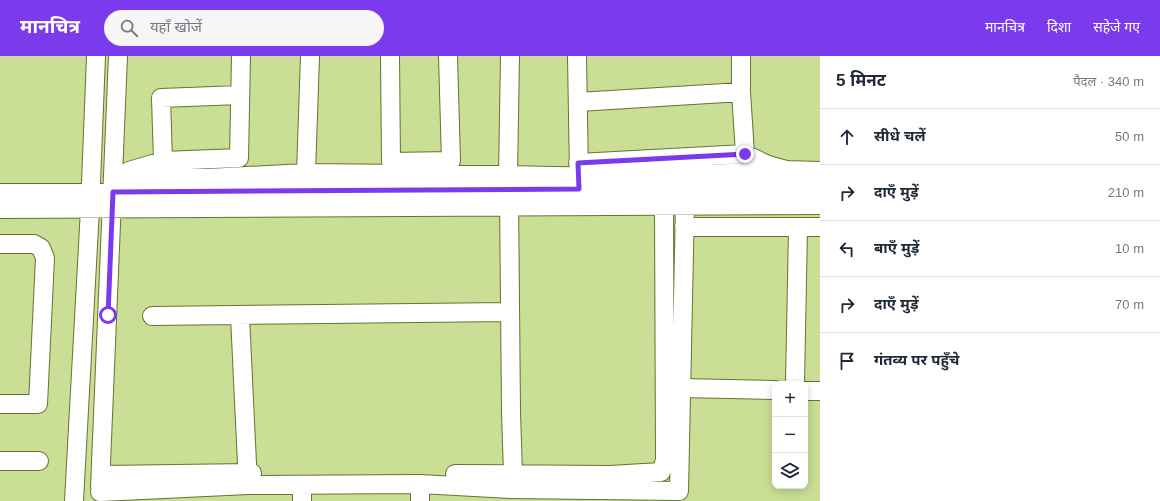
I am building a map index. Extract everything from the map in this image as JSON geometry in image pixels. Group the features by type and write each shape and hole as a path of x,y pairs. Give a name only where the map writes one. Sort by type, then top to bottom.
{"street":[{"path":"74,501 96,56"},
{"path":"118,56 100,489 247,479 513,474 610,475 661,472 665,460 664,206"},
{"path":"0,209 90,201 113,192 163,161 239,158 241,56"},
{"path":"306,173 310,56"},
{"path":"390,56 391,162 450,161 448,56"},
{"path":"510,56 509,312 513,474"},
{"path":"577,56 579,176"},
{"path":"741,56 741,92 745,154"},
{"path":"578,102 741,92"},
{"path":"163,161 161,98 240,95"},
{"path":"113,192 509,190 579,176 745,154 768,165 786,170"},
{"path":"579,176 741,173 786,170 820,171"},
{"path":"113,192 208,178 306,173 509,190 664,206 820,205"},
{"path":"579,176 820,187"},
{"path":"0,192 90,201"},
{"path":"247,479 302,493 420,492 578,496 679,491 685,205"},
{"path":"684,227 820,227"},
{"path":"795,381 798,228"},
{"path":"0,244 34,244 41,248 45,258 38,404 0,404"},
{"path":"152,316 509,312"},
{"path":"240,316 247,479"},
{"path":"681,388 772,390"},
{"path":"808,391 820,391"},
{"path":"0,461 39,461"}],"route":[{"path":"108,315 113,192 579,189 578,163 745,154"}]}
